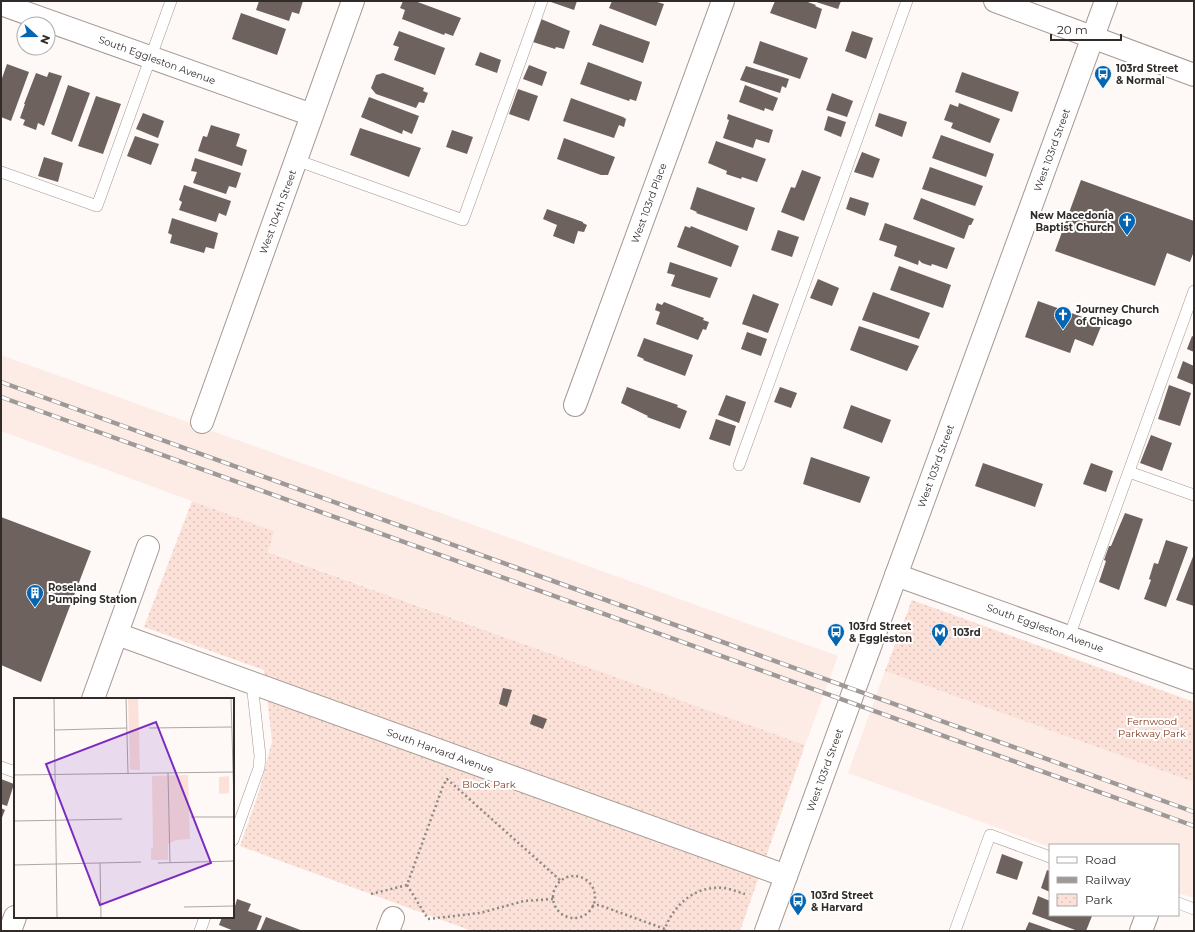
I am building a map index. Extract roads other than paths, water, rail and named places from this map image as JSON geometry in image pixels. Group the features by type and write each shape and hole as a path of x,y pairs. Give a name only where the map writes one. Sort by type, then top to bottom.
{"street":[{"name":"West 104th Street","path":"202,422 353,1"},
{"name":"West 103rd Place","path":"575,404 723,1"},
{"path":"995,1 1194,75"},
{"name":"West 103rd Street","path":"766,931 1106,1"},
{"name":"South Eggleston Avenue","path":"1,4 312,115"},
{"path":"94,698 148,547"},
{"name":"South Eggleston Avenue","path":"896,574 1194,682"},
{"name":"South Harvard Avenue","path":"117,634 786,876"},
{"path":"1141,931 1147,916"},
{"path":"10,931 15,918"}],"lane":[{"path":"1,172 97,206 171,1"},
{"path":"296,160 463,220 542,1"},
{"path":"739,465 908,1"},
{"path":"1069,637 1194,291"},
{"path":"1129,472 1194,496"},
{"path":"234,837 259,768 260,756 252,683"},
{"path":"1,767 14,772"},
{"path":"955,931 990,835 1049,857"},
{"path":"1179,903 1194,909"},
{"path":"200,931 205,918"}],"railway":[{"path":"1,382 1194,812"},
{"path":"1,397 1194,826"}],"place":[{"name":"103rd Street & Normal","path":"1103,89"},
{"name":"New Macedonia Baptist Church","path":"1127,236"},
{"name":"Journey Church of Chicago","path":"1063,330"},
{"name":"Roseland Pumping Station","path":"35,608"},
{"name":"103rd Street & Eggleston","path":"836,647"},
{"name":"103rd","path":"940,647"},
{"name":"103rd Street & Harvard","path":"798,916"}],"park label":[{"name":"Fernwood Parkway Park","path":"1152,726"},
{"name":"Block Park","path":"489,784"}]}
